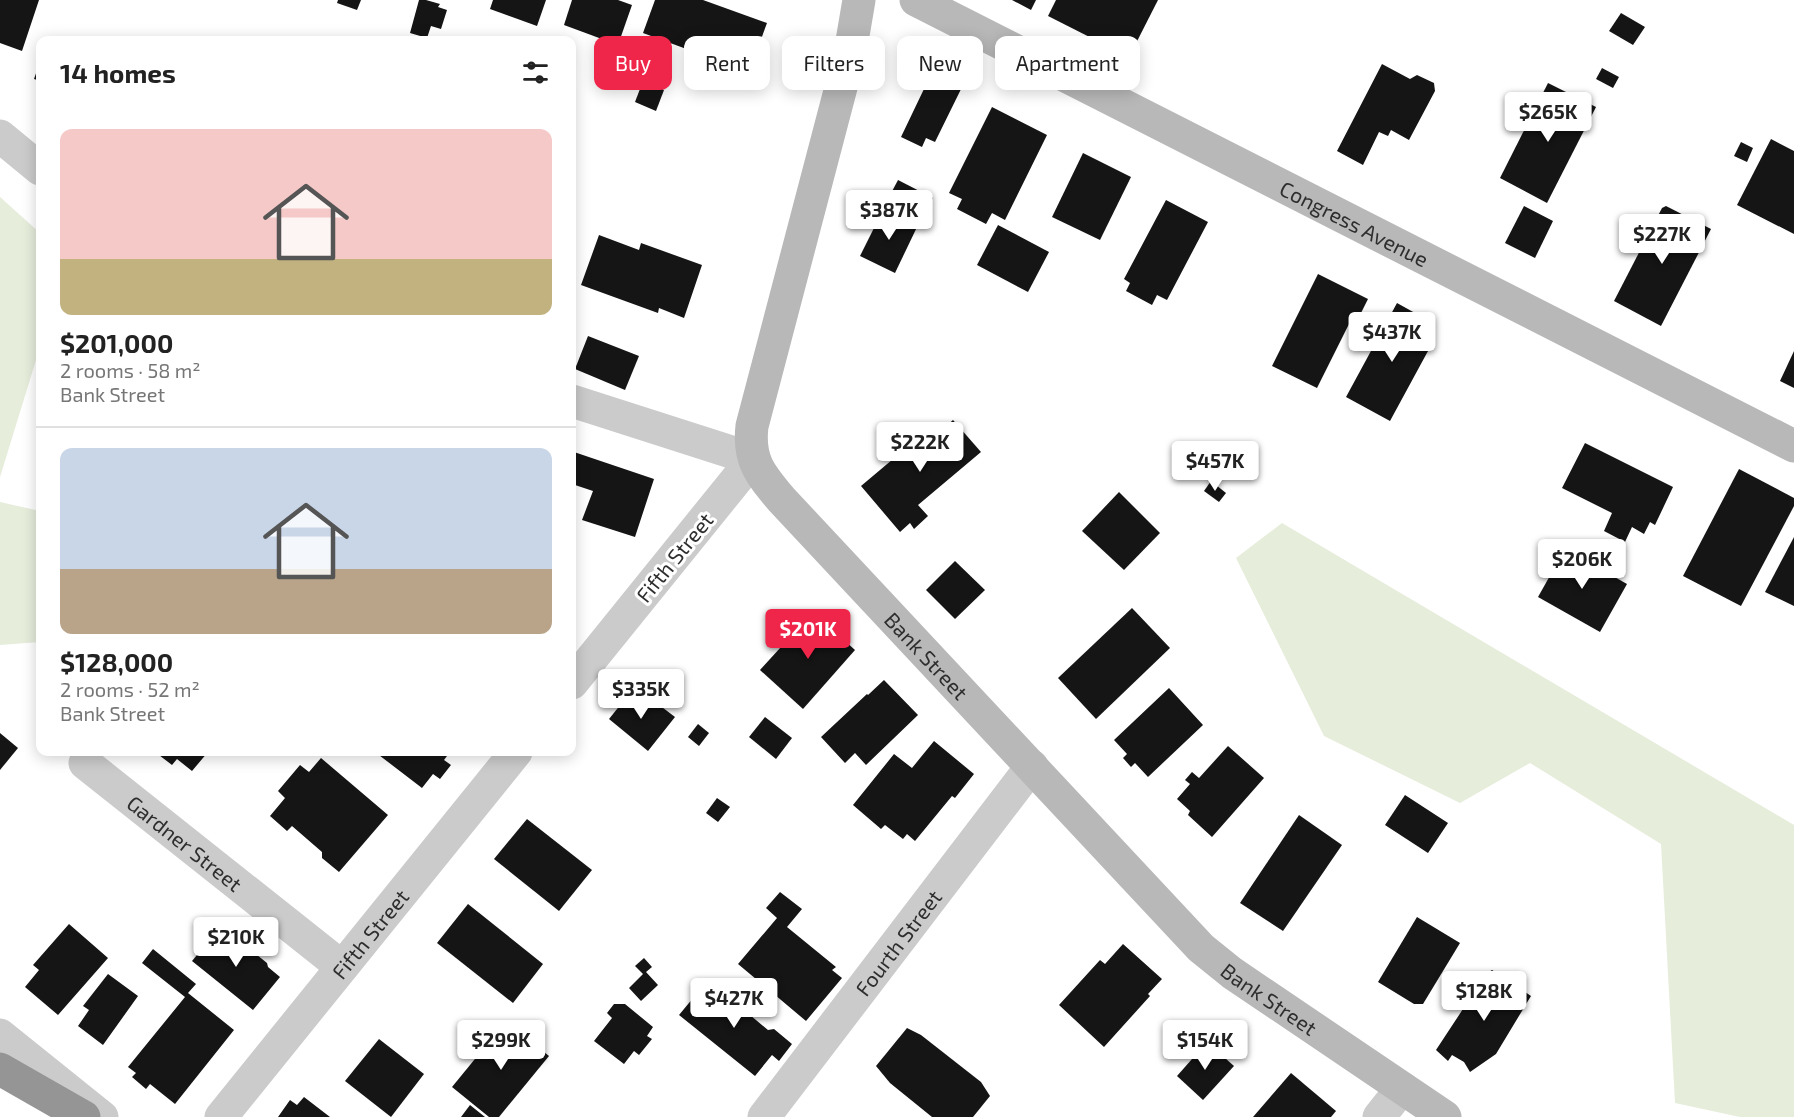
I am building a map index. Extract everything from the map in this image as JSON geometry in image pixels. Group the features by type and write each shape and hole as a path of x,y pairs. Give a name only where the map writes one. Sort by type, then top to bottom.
{"highway":[{"path":"0,1069 84,1117"}],"street":[{"path":"576,402 753,459 751,437 754,416 850,53 859,0"},
{"name":"Congress Avenue","path":"916,0 1794,446"},
{"path":"0,136 36,166"},
{"name":"Fifth Street","path":"576,678 753,459"},
{"name":"Bank Street","path":"753,459 763,477 781,499 1201,948 1232,973 1446,1117"},
{"name":"Fifth Street","path":"221,1117 513,756"},
{"name":"Gardner Street","path":"85,763 342,967"},
{"name":"Fourth Street","path":"764,1117 1032,766"},
{"path":"0,1035 102,1117"},
{"path":"1379,1117 1402,1088"}],"green space":[{"path":"0,197 36,229 36,360 0,477"},
{"path":"0,502 36,510 36,642 0,645"},
{"path":"1282,523 1794,825 1794,1117 1740,1117 1675,1103 1661,844 1530,763 1460,803 1324,736 1236,558"}],"building":[{"path":"0,0 39,0 22,51 0,43"},
{"path":"338,0 361,0 357,10 337,3"},
{"path":"419,0 440,4 438,7 447,10 441,29 431,26 428,36 410,33"},
{"path":"493,0 546,0 537,26 490,9"},
{"path":"572,0 618,0 632,5 621,36 594,36 564,25"},
{"path":"655,0 703,0 767,23 762,36 684,36 684,48 672,44 672,36 651,36 643,33"},
{"path":"1012,0 1036,0 1031,10"},
{"path":"1056,0 1158,0 1140,36 1088,36 1048,16"},
{"path":"1621,13 1645,27 1633,45 1609,31"},
{"path":"1382,64 1410,79 1417,75 1434,83 1435,91 1409,140 1391,130 1388,136 1379,132 1363,165 1337,151"},
{"path":"1602,68 1619,77 1613,88 1596,79"},
{"path":"1548,83 1596,107 1547,203 1500,178"},
{"path":"640,90 664,90 656,111 635,102"},
{"path":"923,90 961,90 935,142 926,138 922,147 901,137"},
{"path":"992,107 1047,135 1005,220 992,213 986,224 957,209 962,199 949,193"},
{"path":"1771,139 1794,151 1794,234 1737,205"},
{"path":"1741,142 1753,148 1747,162 1734,156"},
{"path":"1083,153 1131,177 1100,240 1052,217"},
{"path":"898,180 933,198 922,217 888,199"},
{"path":"1166,200 1208,222 1167,300 1157,295 1152,305 1126,291 1130,283 1124,279"},
{"path":"1524,206 1553,221 1535,258 1505,243"},
{"path":"1666,206 1711,229 1661,326 1614,301 1662,208"},
{"path":"884,208 918,225 895,273 860,256"},
{"path":"998,225 1049,252 1028,292 977,265"},
{"path":"599,235 639,250 641,243 702,265 684,318 659,308 658,313 581,285"},
{"path":"1318,274 1368,299 1354,327 1349,324 1317,388 1272,366"},
{"path":"1397,303 1433,323 1420,346 1428,351 1390,421 1346,397"},
{"path":"588,336 639,356 625,390 576,369"},
{"path":"1794,351 1794,388 1780,381"},
{"path":"953,420 981,452 918,505 928,516 914,529 910,523 900,532 861,486 937,422 943,429"},
{"path":"1585,443 1673,487 1655,525 1650,522 1644,534 1632,527 1625,542 1604,531 1612,513 1562,488"},
{"path":"576,453 654,479 635,537 582,520 593,491 576,485"},
{"path":"1739,469 1794,498 1794,506 1741,606 1683,576"},
{"path":"1211,481 1226,493 1219,502 1204,491"},
{"path":"1119,492 1160,533 1124,570 1082,531"},
{"path":"1794,537 1794,606 1765,592"},
{"path":"1565,549 1627,584 1600,632 1538,597"},
{"path":"955,561 985,590 955,619 926,590"},
{"path":"1132,608 1170,648 1096,719 1058,678"},
{"path":"813,612 855,650 803,709 760,670"},
{"path":"884,680 918,715 866,765 855,753 845,763 821,737"},
{"path":"1169,688 1203,725 1148,777 1135,763 1131,767 1123,758 1127,754 1114,740"},
{"path":"628,689 649,707 654,701 675,717 648,751 609,719 621,704 618,701"},
{"path":"765,717 792,738 776,759 749,737"},
{"path":"698,724 709,733 699,746 688,737"},
{"path":"0,733 18,748 0,770"},
{"path":"934,741 974,774 955,798 952,796 915,841 907,834 903,839 885,825 881,829 853,805 894,754 912,768"},
{"path":"1228,746 1264,778 1212,837 1188,815 1190,811 1177,799 1190,784 1185,780 1192,772 1199,778"},
{"path":"160,756 205,756 192,771 177,759 172,765"},
{"path":"380,756 447,756 444,760 451,765 440,779 433,774 422,788"},
{"path":"321,758 388,815 339,872 322,858 322,852 292,826 287,831 270,816 285,798 278,791 300,765 309,772"},
{"path":"1405,795 1448,823 1428,853 1385,825"},
{"path":"717,798 730,807 718,822 706,813"},
{"path":"1299,815 1342,845 1283,931 1240,903"},
{"path":"527,819 592,870 559,911 494,859"},
{"path":"780,892 802,909 787,927 836,967 832,970 842,978 806,1021 738,964 777,918 766,908"},
{"path":"468,904 543,964 513,1003 437,943"},
{"path":"1417,917 1460,943 1423,1004 1414,1004 1378,982"},
{"path":"69,924 108,958 58,1015 25,987 39,970 33,965"},
{"path":"221,926 267,963 268,967 280,977 253,1010 192,961"},
{"path":"1123,944 1162,979 1148,994 1150,996 1104,1047 1059,1005 1100,960 1105,964"},
{"path":"153,949 196,984 188,993 234,1030 175,1104 150,1084 146,1089 132,1077 136,1073 128,1067 185,997 142,963"},
{"path":"644,958 652,967 646,972 658,985 641,1001 629,988 643,974 635,966"},
{"path":"1492,970 1531,996 1496,1054 1470,1072 1464,1062 1452,1055 1448,1061 1436,1050 1486,974"},
{"path":"108,974 138,996 103,1045 78,1026 89,1010 83,1006"},
{"path":"708,980 768,1030 774,1029 792,1044 779,1061 772,1055 755,1076 679,1015"},
{"path":"614,1004 625,1004 653,1027 647,1036 652,1039 639,1055 634,1051 624,1064 594,1041 612,1018 607,1013"},
{"path":"506,1021 549,1056 499,1117 489,1117 452,1087"},
{"path":"907,1028 921,1035 981,1082 990,1096 973,1117 932,1117 890,1083 876,1066"},
{"path":"379,1039 424,1074 391,1117 345,1081"},
{"path":"1207,1042 1234,1066 1203,1100 1177,1076"},
{"path":"1291,1073 1336,1111 1331,1117 1253,1117"},
{"path":"304,1097 330,1117 278,1117 290,1100 297,1105"},
{"path":"470,1105 485,1117 461,1117"}]}
